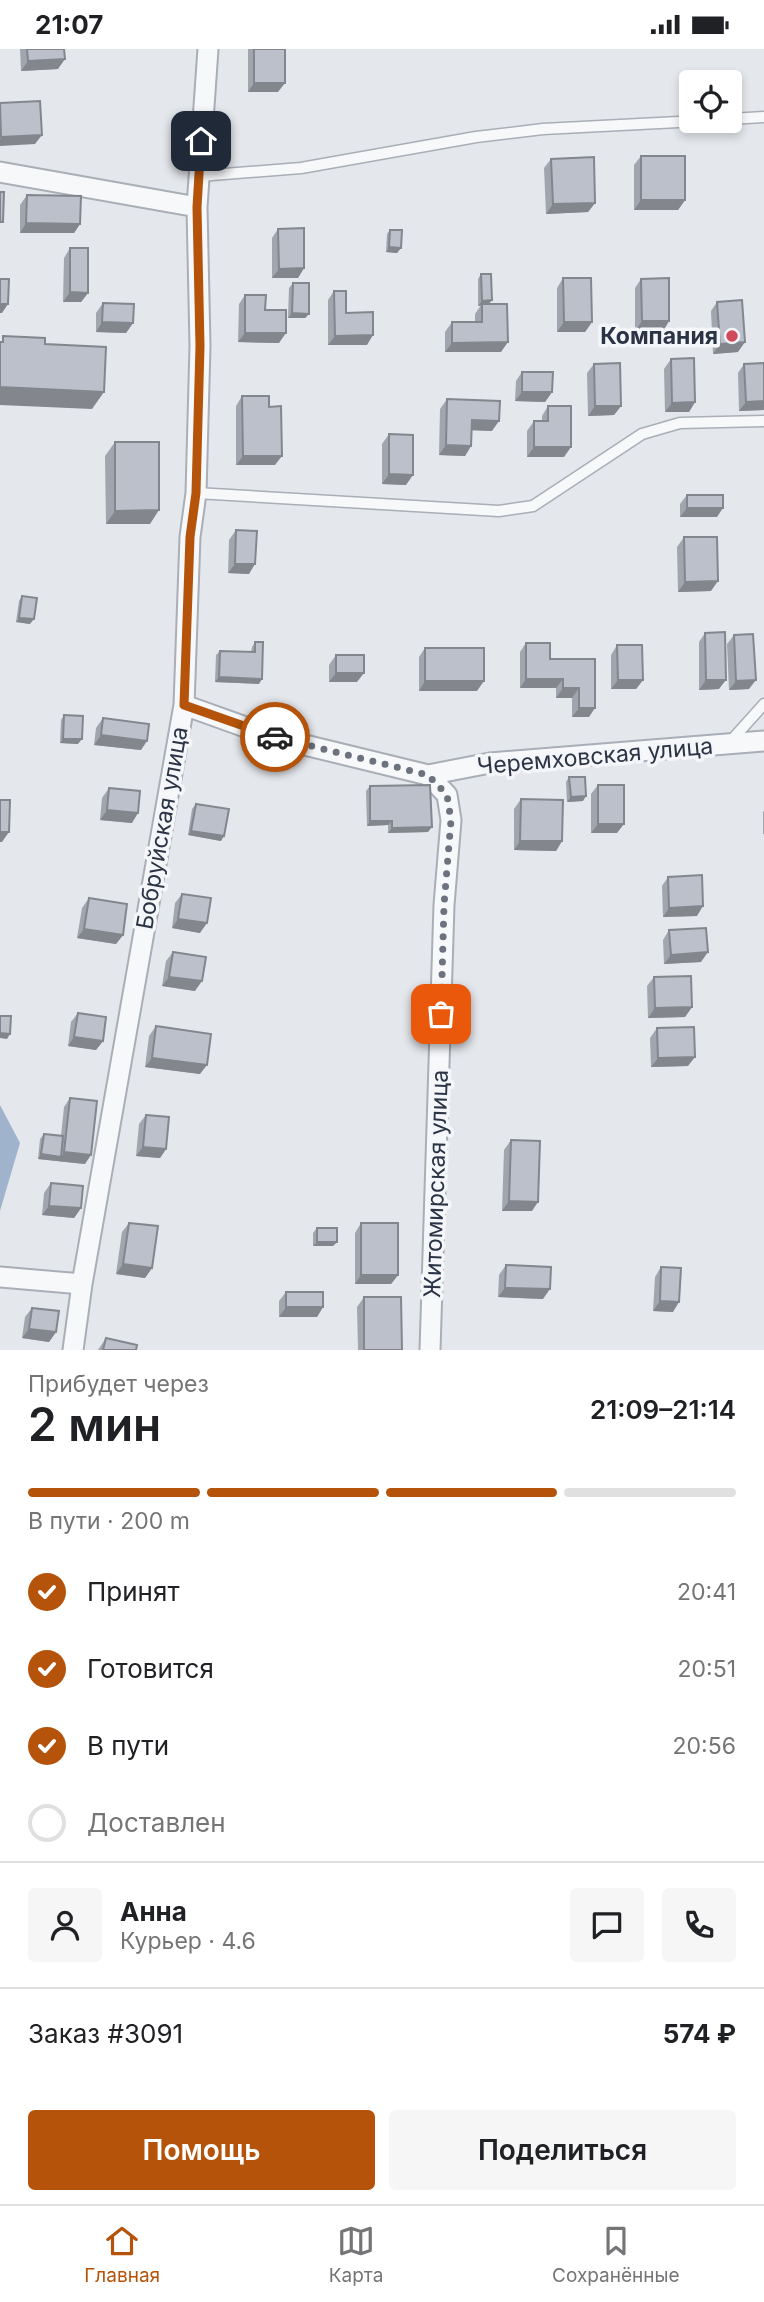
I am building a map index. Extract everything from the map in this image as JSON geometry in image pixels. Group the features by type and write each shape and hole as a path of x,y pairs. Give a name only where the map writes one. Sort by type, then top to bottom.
{"street":[{"name":"Бобруйская улица","path":"73,1350 82,1284 184,705 190,537 196,493 200,346 197,207 208,49"},
{"path":"0,172 197,207"},
{"name":"Черемховская улица","path":"184,705 276,737 428,775 490,763 764,741"},
{"name":"Житомирская улица","path":"428,775 447,795 451,820 444,905 430,1350"},
{"path":"0,1277 82,1284"}],"lane":[{"path":"742,118 764,117"},
{"path":"199,176 301,168 476,137 543,129 679,122"},
{"path":"196,493 499,510 533,506 642,434 680,423 764,421"},
{"path":"729,743 764,704"}],"water":[{"path":"0,1105 20,1143 0,1211"}],"building":[{"path":"27,49 64,49 65,59 28,61"},
{"path":"254,49 285,49 285,83 254,83"},
{"path":"40,101 42,135 1,137 0,103"},
{"path":"641,156 685,156 685,200 641,200"},
{"path":"594,157 595,203 553,204 551,159"},
{"path":"0,192 4,192 3,222 0,222"},
{"path":"27,195 81,196 80,224 26,223"},
{"path":"304,228 304,268 279,269 278,229"},
{"path":"390,230 402,230 401,248 389,247"},
{"path":"70,248 88,248 88,293 70,292"},
{"path":"481,274 491,274 492,300 482,301"},
{"path":"563,278 591,278 592,322 564,322"},
{"path":"669,278 669,321 642,321 641,279"},
{"path":"0,279 9,279 8,304 0,304"},
{"path":"293,283 309,283 309,314 292,313"},
{"path":"334,291 346,291 346,313 373,312 373,335 335,336"},
{"path":"245,295 266,295 265,310 286,310 286,333 245,333"},
{"path":"742,300 745,342 720,344 717,302"},
{"path":"103,303 134,304 133,323 102,322"},
{"path":"482,304 507,304 508,342 452,343 452,322 482,322"},
{"path":"3,336 45,338 45,344 106,347 104,392 0,387 0,342 3,342"},
{"path":"694,358 695,402 672,403 671,359"},
{"path":"620,363 621,406 595,406 594,364"},
{"path":"764,363 764,401 746,402 744,364"},
{"path":"522,372 553,372 552,392 522,392"},
{"path":"242,396 269,396 269,407 281,406 282,456 243,456"},
{"path":"447,399 500,401 499,421 472,420 471,446 446,445"},
{"path":"548,406 571,406 571,447 534,447 534,421 548,421"},
{"path":"389,434 413,435 413,475 389,474"},
{"path":"115,442 159,442 159,510 115,511"},
{"path":"687,495 723,495 723,508 687,508"},
{"path":"236,530 257,531 255,564 235,564"},
{"path":"684,537 717,537 718,581 685,582"},
{"path":"22,596 37,598 34,619 19,618"},
{"path":"725,632 726,680 706,680 705,633"},
{"path":"753,634 756,680 736,681 734,635"},
{"path":"255,642 263,642 262,679 219,677 220,651 255,652"},
{"path":"526,643 550,643 550,659 595,659 595,708 579,708 579,688 563,688 563,679 526,679"},
{"path":"617,645 642,645 643,680 618,680"},
{"path":"425,648 484,648 484,681 425,681"},
{"path":"336,655 364,655 364,673 336,673"},
{"path":"64,715 83,716 82,739 63,739"},
{"path":"103,718 149,724 147,741 101,735"},
{"path":"569,777 585,777 586,796 571,797"},
{"path":"430,785 432,827 392,828 392,821 370,821 370,786"},
{"path":"598,785 624,785 624,824 598,824"},
{"path":"109,788 140,791 138,813 107,810"},
{"path":"521,799 563,800 562,841 520,841"},
{"path":"0,800 10,800 9,832 0,832"},
{"path":"196,804 229,809 224,836 191,831"},
{"path":"702,875 703,906 669,908 668,877"},
{"path":"182,894 211,898 207,923 178,919"},
{"path":"89,898 127,904 123,935 84,929"},
{"path":"706,928 708,952 671,955 669,930"},
{"path":"173,952 206,957 202,981 169,977"},
{"path":"691,976 692,1007 655,1008 654,977"},
{"path":"78,1013 106,1017 103,1041 74,1037"},
{"path":"0,1016 11,1016 10,1034 0,1033"},
{"path":"156,1026 211,1034 207,1065 152,1058"},
{"path":"694,1027 695,1057 658,1058 657,1028"},
{"path":"70,1098 97,1101 91,1155 64,1152"},
{"path":"146,1115 169,1117 166,1149 143,1147"},
{"path":"44,1134 63,1136 61,1157 41,1154"},
{"path":"511,1140 540,1141 538,1202 509,1201"},
{"path":"51,1183 83,1186 81,1208 49,1206"},
{"path":"129,1223 158,1226 152,1268 123,1264"},
{"path":"361,1223 398,1223 398,1275 361,1275"},
{"path":"317,1228 337,1228 337,1242 317,1242"},
{"path":"506,1265 551,1267 550,1289 505,1288"},
{"path":"661,1267 681,1268 679,1302 660,1301"},
{"path":"286,1292 323,1292 323,1307 286,1307"},
{"path":"364,1297 401,1297 402,1350 364,1350"},
{"path":"32,1308 59,1311 56,1332 29,1329"},
{"path":"106,1338 137,1345 136,1350 103,1350"}],"way so far":[{"path":"275,737 428,775 447,795 451,820 444,905 441,1014"}],"place":[{"name":"Компания","path":"732,336"}],"route":[{"path":"201,141 197,207 200,346 196,493 190,537 184,705 275,737"}]}
